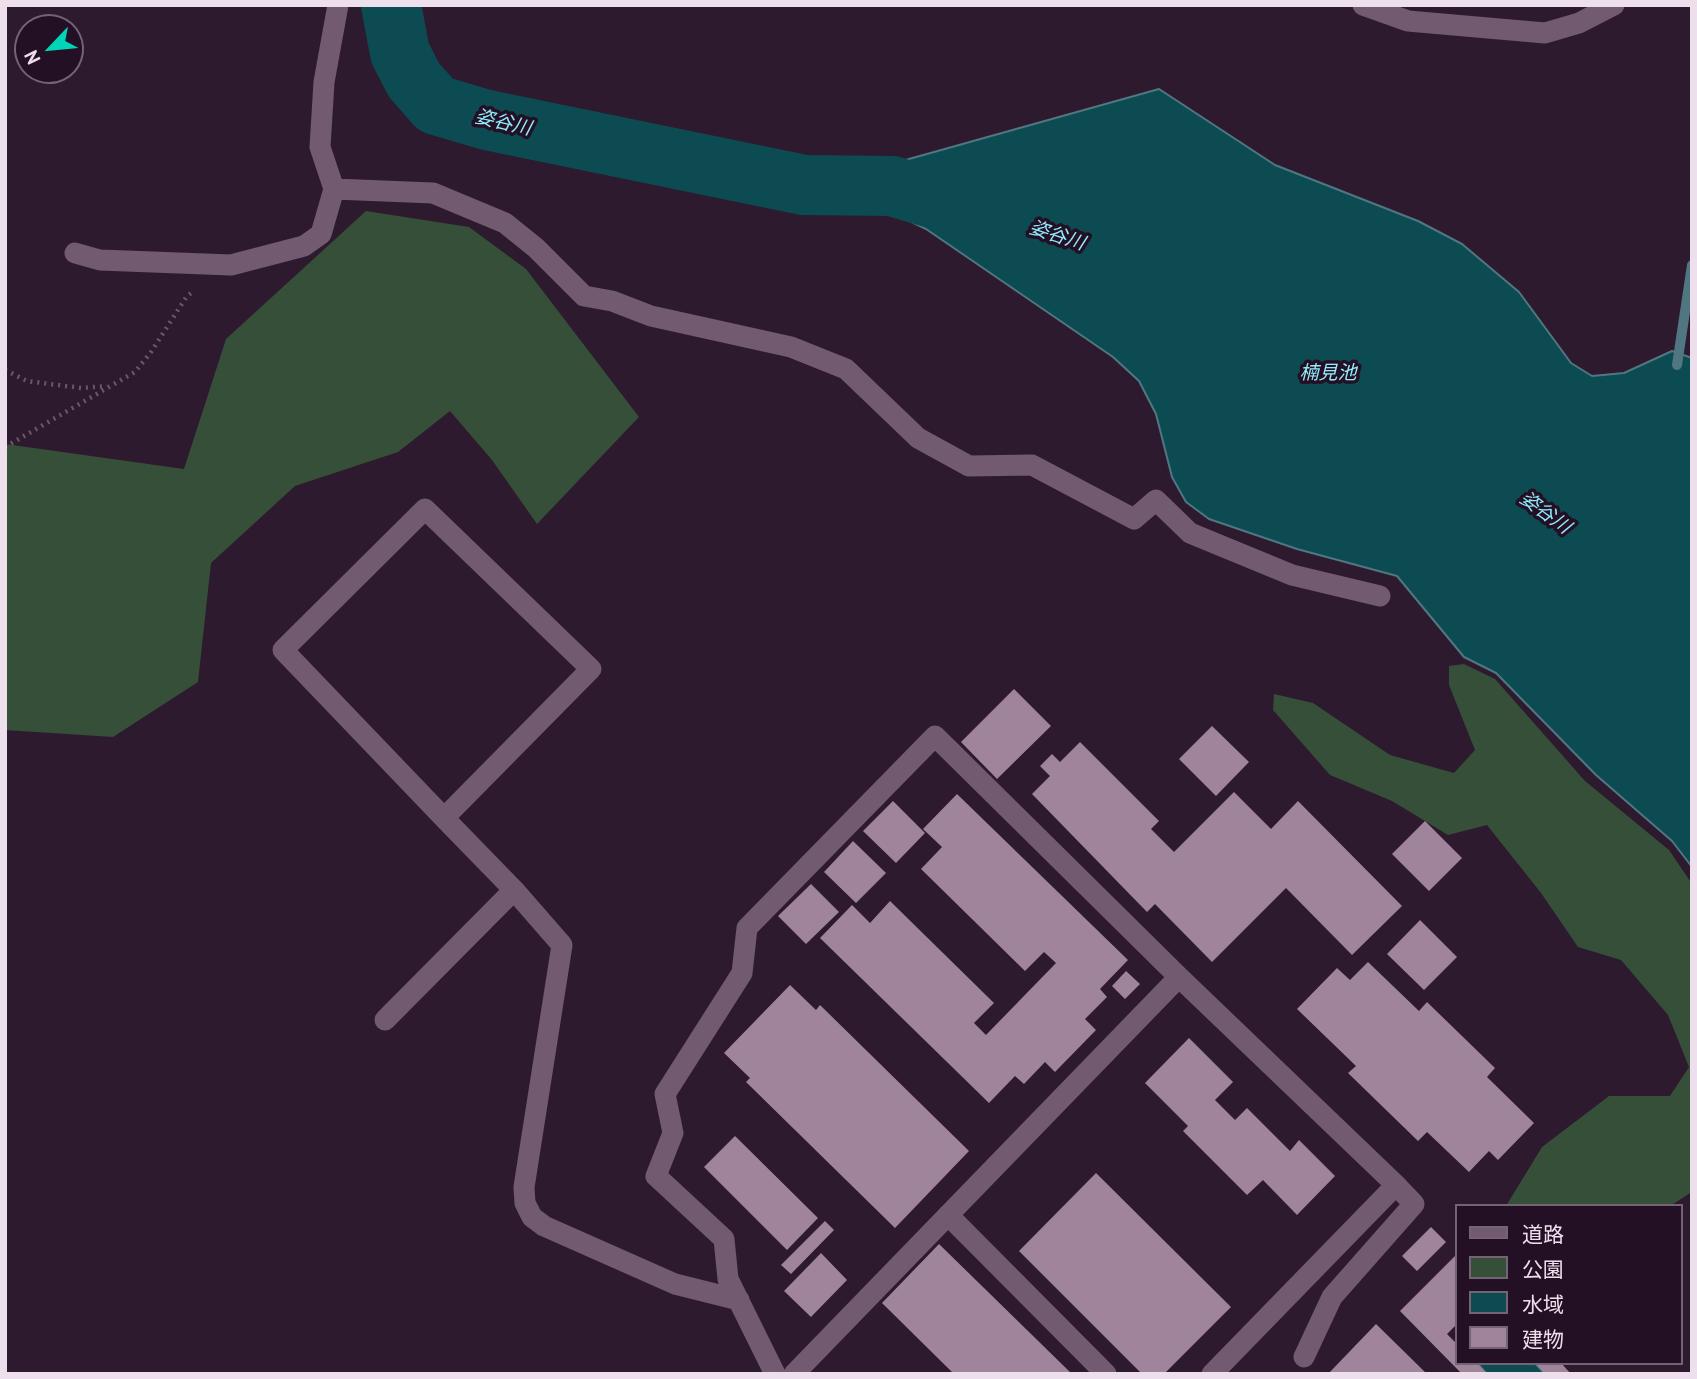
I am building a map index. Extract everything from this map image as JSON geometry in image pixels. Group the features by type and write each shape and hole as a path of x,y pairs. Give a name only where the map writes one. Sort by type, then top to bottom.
{"street":[{"path":"75,253 100,260 231,265 304,246 321,233 334,189 320,147 324,82 338,5"},
{"path":"1363,5 1408,21 1545,33 1579,23 1614,5"},
{"path":"334,189 433,193 505,223 536,248 584,296 612,301 651,316 791,347 846,369 918,438 969,466 1032,465 1134,519 1156,500 1190,533 1292,575 1380,596"},
{"path":"444,818 591,669 425,509 283,650 444,818 514,890 562,945 524,1187 525,1203 532,1217 544,1226 675,1284 739,1300"},
{"path":"775,1374 728,1279 724,1239 656,1176 673,1133 665,1094 742,973 747,928 935,736 1414,1204 1332,1297 1304,1357"},
{"path":"384,1020 514,890"},
{"path":"794,1374 1179,977"},
{"path":"1212,1374 1396,1185"},
{"path":"948,1215 1106,1374"}],"path":[{"path":"5,447 135,372 187,296 231,265"},
{"path":"5,370 27,381 81,388 112,386"}],"green space":[{"path":"366,211 469,227 526,269 639,417 537,524 492,460 450,411 398,452 295,486 211,563 198,682 113,737 5,730 5,444 184,469 226,339"},
{"path":"1464,664 1495,679 1585,781 1669,850 1692,884 1692,1192 1673,1204 1507,1204 1542,1147 1609,1096 1670,1096 1689,1067 1668,1015 1621,960 1578,947 1541,893 1487,825 1448,835 1392,801 1330,775 1273,710 1274,694 1313,703 1390,755 1454,773 1475,750 1449,685 1449,666"}],"water":[{"name":"楠見池","path":"1159,89 1275,165 1418,221 1462,244 1519,292 1571,363 1592,376 1624,373 1672,351 1692,358 1692,867 1672,841 1596,775 1496,673 1464,657 1397,576 1297,549 1209,519 1186,502 1172,477 1156,414 1139,381 1113,357 926,229 881,207 884,166"},
{"path":"1479,1365 1537,1365 1545,1374 1487,1374"}],"building":[{"path":"1014,689 1051,726 997,779 961,742"},
{"path":"1212,726 1249,762 1216,796 1179,759"},
{"path":"1080,742 1159,821 1151,829 1174,852 1234,792 1271,829 1298,801 1402,906 1352,955 1286,888 1212,962 1155,904 1147,912 1032,794 1050,776 1040,766 1052,754 1060,762"},
{"path":"957,794 1128,960 1100,989 1107,997 1085,1019 1096,1030 1055,1072 1045,1062 1024,1084 1015,1076 989,1103 820,938 852,905 870,923 890,901 994,1003 974,1023 986,1035 1056,963 1044,952 1025,971 921,869 942,847 923,829"},
{"path":"893,801 925,833 896,863 863,831"},
{"path":"1425,821 1462,858 1429,891 1392,854"},
{"path":"853,841 886,873 856,903 824,872"},
{"path":"811,884 839,912 806,944 778,916"},
{"path":"1420,920 1457,957 1424,990 1387,954"},
{"path":"1368,962 1419,1011 1427,1002 1495,1068 1487,1077 1534,1123 1498,1160 1489,1151 1469,1172 1427,1132 1418,1141 1348,1073 1356,1066 1297,1009 1337,968 1350,980"},
{"path":"1126,971 1140,984 1125,999 1112,986"},
{"path":"790,985 816,1010 820,1005 969,1151 895,1228 746,1082 750,1078 724,1053"},
{"path":"1189,1038 1233,1082 1215,1100 1235,1120 1247,1108 1290,1151 1299,1140 1335,1176 1297,1215 1263,1180 1247,1195 1183,1131 1188,1126 1145,1083"},
{"path":"735,1136 818,1218 787,1250 704,1167"},
{"path":"1096,1173 1231,1307 1164,1374 1142,1374 1019,1251"},
{"path":"825,1221 834,1230 791,1274 781,1265"},
{"path":"1431,1227 1446,1242 1417,1271 1402,1256"},
{"path":"939,1244 1072,1374 954,1374 882,1303"},
{"path":"821,1253 847,1280 811,1317 784,1291"},
{"path":"1455,1256 1456,1325 1447,1334 1456,1343 1456,1365 1479,1365 1487,1374 1462,1374 1400,1311"},
{"path":"1376,1324 1427,1374 1328,1374"},
{"path":"1537,1365 1563,1365 1571,1374 1545,1374"}],"waterway":[{"name":"姿谷川","path":"391,5 400,53 414,80 436,105 487,120 804,185 892,186 962,207"},
{"path":"1677,365 1692,265"}]}
